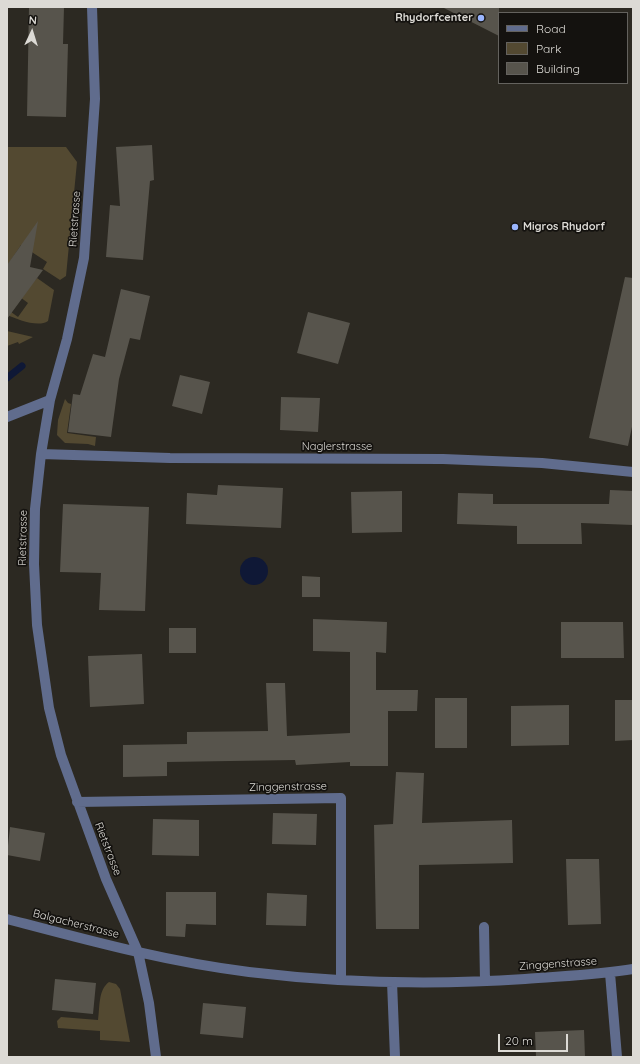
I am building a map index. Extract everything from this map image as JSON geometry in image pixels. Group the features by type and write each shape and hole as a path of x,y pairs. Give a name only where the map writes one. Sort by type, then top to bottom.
{"street":[{"name":"Rietstrasse","path":"92,7 95,99 84,258 67,339 50,400 41,454 35,509 34,564 37,625 49,708 61,755 106,879 138,952 149,1003 156,1057"},
{"path":"7,417 50,400"},
{"name":"Naglerstrasse","path":"41,454 170,458 444,459 542,463 633,472"},
{"name":"Zinggenstrasse","path":"77,802 341,798 341,980"},
{"name":"Balgacherstrasse","path":"7,919 138,952"},
{"path":"484,927 485,981"},
{"name":"Zinggenstrasse","path":"138,952 249,972 341,980 392,982 485,981 610,973 633,969"},
{"path":"610,973 617,1057"},
{"path":"392,982 395,1057"}],"green space":[{"path":"7,147 66,147 77,162 66,276 60,280 43,269 47,262 21,245 7,266"},
{"path":"37,278 54,290 48,321 39,324 22,321 7,315 7,309 18,317 28,303 20,297"},
{"path":"7,331 33,337 19,344 18,342 7,346"},
{"path":"65,399 71,404 67,433 96,437 95,446 88,444 65,443 57,435 58,420"},
{"path":"109,982 116,984 120,989 130,1042 100,1040 100,1031 58,1028 57,1021 61,1017 98,1020 101,994 105,985"}],"water":[{"path":"254,557 264,561 268,571 264,581 254,585 244,581 240,571 244,561"}],"building":[{"path":"29,7 64,7 63,44 68,44 66,117 27,116"},
{"path":"442,7 499,7 498,35"},
{"path":"152,145 154,180 150,181 143,260 106,257 110,205 120,206 116,147"},
{"path":"38,221 30,267 43,270 7,319 7,265"},
{"path":"625,277 633,278 633,422 628,446 589,438"},
{"path":"121,289 150,296 140,340 130,338 119,379 111,437 68,432 73,394 80,395 93,354 105,357"},
{"path":"308,312 350,323 338,364 297,353"},
{"path":"180,375 210,382 202,414 172,406"},
{"path":"281,397 320,398 318,432 280,430"},
{"path":"218,485 283,488 281,528 186,524 187,493 217,495"},
{"path":"610,490 633,491 633,525 581,523 582,544 517,544 517,526 457,524 458,493 493,494 493,504 609,504"},
{"path":"402,491 402,532 352,533 351,492"},
{"path":"63,504 149,507 145,611 99,610 101,573 60,572"},
{"path":"302,576 320,577 320,597 302,597"},
{"path":"313,619 387,622 386,653 376,652 376,690 418,690 417,711 388,711 388,766 350,766 350,762 296,765 295,760 167,762 167,776 123,777 123,745 187,744 187,732 268,731 266,683 285,683 287,736 350,733 350,652 313,651"},
{"path":"561,622 623,622 624,658 561,658"},
{"path":"169,628 196,628 196,653 169,653"},
{"path":"142,654 144,704 90,707 88,656"},
{"path":"435,698 467,698 467,748 435,748"},
{"path":"615,700 633,700 633,740 615,741"},
{"path":"569,705 569,745 511,746 511,706"},
{"path":"396,772 424,773 422,823 512,820 513,863 419,865 419,929 376,929 374,825 393,824"},
{"path":"273,813 317,814 316,845 272,844"},
{"path":"153,819 199,820 199,856 152,855"},
{"path":"10,827 45,833 40,861 7,855"},
{"path":"566,859 599,859 601,924 568,925"},
{"path":"166,892 216,892 216,925 186,924 185,937 166,936"},
{"path":"267,893 307,895 306,926 266,925"},
{"path":"55,979 96,983 93,1014 52,1010"},
{"path":"203,1003 246,1007 243,1038 200,1034"},
{"path":"584,1030 585,1057 536,1057 535,1032"}],"waterway":[{"path":"7,378 22,366"}],"place":[{"name":"Rhydorfcenter","path":"481,18"},
{"name":"Migros Rhydorf","path":"515,227"}]}
